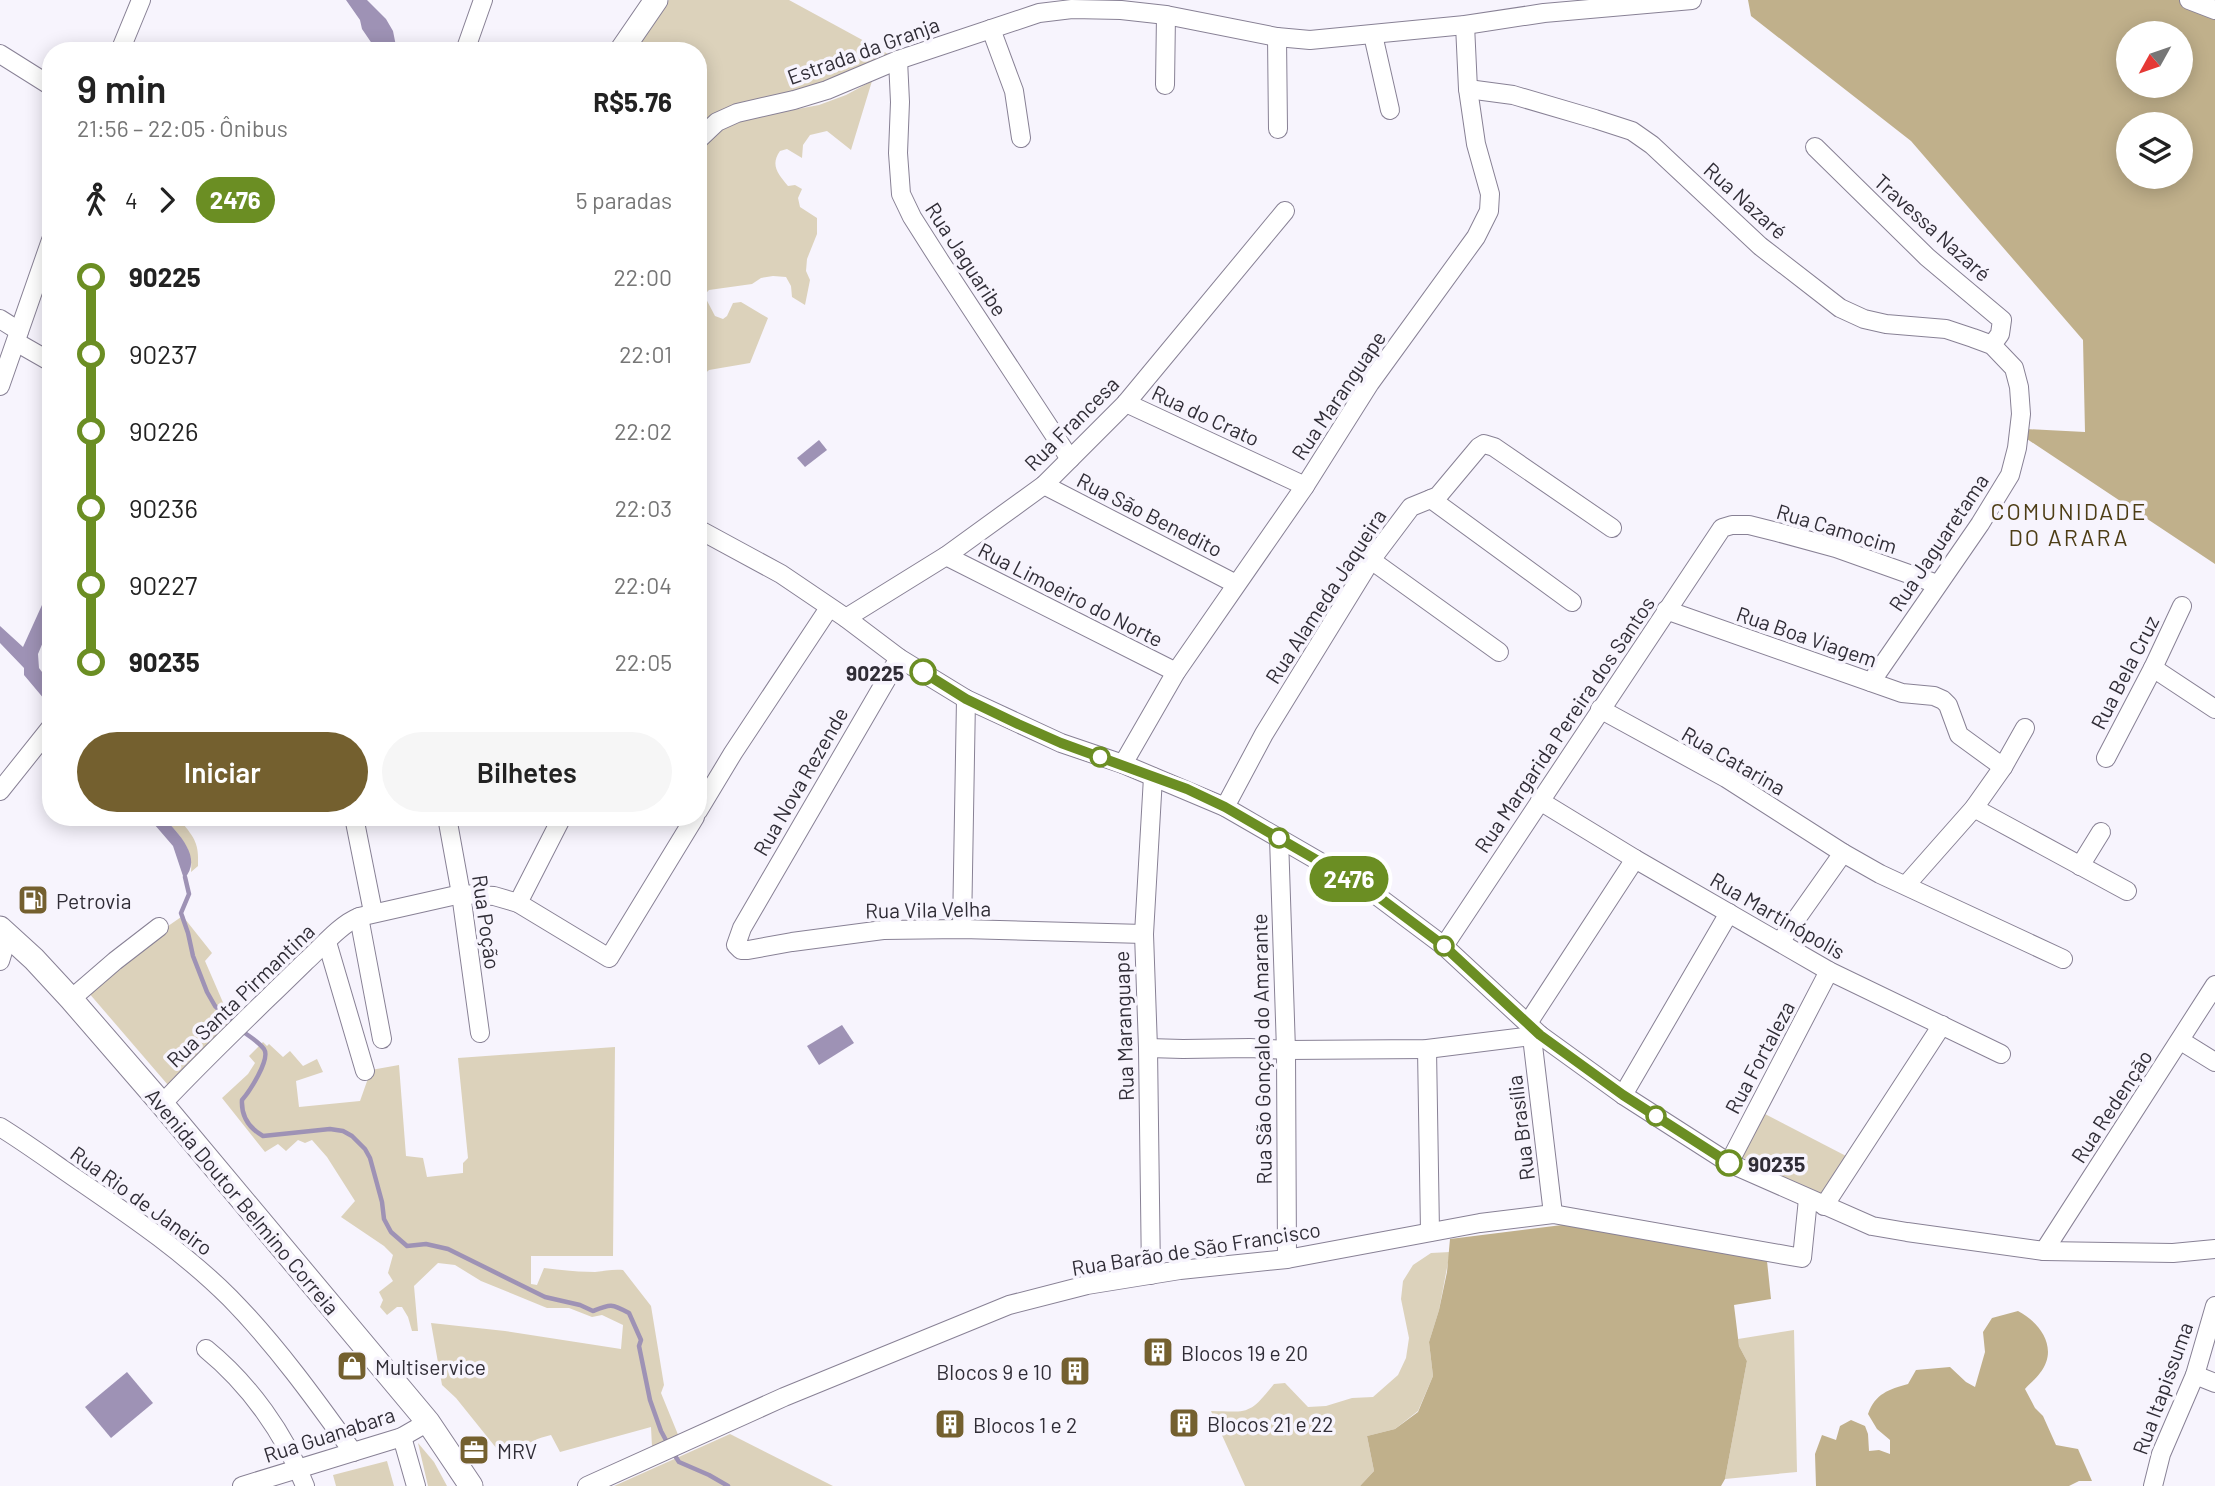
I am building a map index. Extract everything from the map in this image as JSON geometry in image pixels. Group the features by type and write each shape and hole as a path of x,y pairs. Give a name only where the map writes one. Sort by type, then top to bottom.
{"main road":[{"path":"627,42 656,0"},
{"name":"Avenida Doutor Belmino Correia","path":"4,932 71,999 162,1104 428,1422 471,1486"}],"street":[{"path":"124,42 141,0"},
{"path":"468,42 484,0"},
{"name":"Estrada da Granja","path":"707,131 717,122 737,113 827,90 898,60 1039,13 1072,9 1121,10 1166,15 1277,37 1310,40 1465,25 1544,13 1692,0"},
{"path":"2189,0 2215,10"},
{"path":"1165,85 1166,15"},
{"name":"Rua Maranguape","path":"1123,764 1177,672 1305,486 1370,383 1476,237 1489,211 1490,194 1476,144 1468,89 1465,25"},
{"path":"991,29 1014,91 1021,138"},
{"path":"1373,35 1390,110"},
{"path":"1277,37 1278,129"},
{"path":"0,54 42,80"},
{"name":"Rua Jaguaribe","path":"898,60 898,178 901,194 919,228 1070,459"},
{"name":"Rua Nazaré","path":"1468,89 1513,95 1632,131 1652,145 1760,246 1840,308 1864,319 1886,324 1946,329 1992,345"},
{"name":"Travessa Nazaré","path":"1815,147 1927,257 2002,320 2000,334 1992,345"},
{"name":"Rua Francesa","path":"846,618 946,556 1044,485 1126,403 1285,211"},
{"path":"0,386 42,266"},
{"path":"0,319 17,337 42,355"},
{"name":"Rua Jaguaretama","path":"1871,682 1980,524 2010,475 2021,414 2020,387 2014,368 1992,345"},
{"name":"Rua do Crato","path":"1126,403 1305,486"},
{"name":"Rua Alameda Jaqueira","path":"1225,807 1264,734 1371,560 1411,507 1431,499 1445,489 1483,444 1494,447 1612,528"},
{"name":"Rua São Benedito","path":"1044,485 1236,584"},
{"path":"1431,499 1572,602"},
{"name":"Rua Camocim","path":"1723,528 1749,525 1777,532 1836,548 1937,584"},
{"name":"Rua Margarida Pereira dos Santos","path":"1444,946 1723,528"},
{"path":"707,534 781,574 899,658 966,699 1061,743 1123,764 1225,807 1372,892 1444,946 1533,1032 1623,1095 1729,1163 1872,1226 2045,1251 2137,1254 2215,1249"},
{"name":"Rua Limoeiro do Norte","path":"946,556 1177,672"},
{"path":"1371,560 1499,652"},
{"name":"Rua Bela Cruz","path":"2106,758 2182,606"},
{"path":"707,796 829,608"},
{"name":"Rua Boa Viagem","path":"1666,610 1902,693 1934,696 1943,700 1948,705 1959,735 2003,767"},
{"name":"Rua Nova Rezende","path":"742,928 899,658"},
{"path":"2153,668 2215,709"},
{"path":"962,929 966,699"},
{"name":"Rua Catarina","path":"1600,709 1726,778 1843,853 1981,922 2063,959"},
{"path":"1906,885 1974,808 2003,767 2025,728"},
{"path":"0,791 6,777 42,737"},
{"name":"Rua Maranguape","path":"1151,1275 1144,934 1153,776"},
{"name":"Rua Martinópolis","path":"1539,801 1829,971 2001,1054"},
{"path":"1974,808 2127,891"},
{"path":"355,826 361,916 382,1039"},
{"name":"Rua Poção","path":"449,826 480,1033"},
{"path":"518,903 557,826"},
{"path":"361,916 460,894 494,896 518,903 606,963 690,826"},
{"path":"2080,866 2101,832"},
{"name":"Rua São Gonçalo do Amarante","path":"1279,838 1286,1051 1287,1259"},
{"path":"1780,942 1843,853"},
{"path":"1533,1032 1635,859"},
{"path":"1623,1095 1729,913"},
{"name":"Rua Santa Pirmantina","path":"162,1104 241,1023 327,942 361,916"},
{"path":"71,999 159,927"},
{"name":"Rua Vila Velha","path":"742,928 736,945 741,950 883,930 962,929 1144,934"},
{"path":"0,961 4,932"},
{"path":"327,942 365,1071"},
{"name":"Rua Fortaleza","path":"1729,1163 1829,971"},
{"name":"Rua Redenção","path":"2045,1251 2215,985"},
{"path":"1824,1206 1942,1025"},
{"path":"1148,1048 1250,1048 1286,1051 1427,1049 1533,1032"},
{"name":"Rua Brasília","path":"1533,1032 1553,1213"},
{"path":"2181,1041 2215,1062"},
{"path":"1427,1049 1430,1232"},
{"name":"Rua Rio de Janeiro","path":"0,1127 136,1219 190,1260 231,1299 267,1341 354,1452"},
{"name":"Rua Barão de São Francisco","path":"587,1486 784,1396 1009,1305 1087,1284 1180,1270 1287,1259 1430,1232 1553,1213 1802,1258 1808,1199"},
{"name":"Rua Itapissuma","path":"2153,1486 2161,1454 2195,1375 2215,1306"},
{"path":"206,1349 224,1364 252,1395 271,1421 298,1468 304,1486"},
{"path":"2195,1375 2215,1383"},
{"name":"Rua Guanabara","path":"242,1486 402,1437 428,1422"},
{"path":"402,1437 416,1486"}],"shaded area":[{"path":"346,0 367,0 386,19 395,42 371,42 362,29 360,20"},
{"path":"669,0 789,0 890,55 841,78 707,126 707,42 640,42"},
{"path":"1748,0 2184,0 2215,12 2215,564 2024,437 2026,429 2085,432 2083,340 1911,141 1751,16"},
{"path":"872,81 851,150 827,131 810,135 803,145 802,158 787,149 780,151 776,161 778,173 788,186 795,185 802,189 798,198 800,207 817,218 817,234 807,259 806,271 810,280 805,305 792,297 791,286 786,277 761,278 752,284 707,292 707,141 725,126 744,119 819,105"},
{"path":"707,301 715,316 723,319 733,303 741,302 768,318 750,363 707,372"},
{"path":"819,440 827,450 805,467 797,458"},
{"path":"42,605 42,644 38,654 42,672 42,696 24,675 24,668 0,643 0,626 23,647"},
{"path":"156,826 171,826 187,846 191,863 184,879 173,846"},
{"path":"171,826 185,826 197,846 198,866 191,872 190,856"},
{"path":"184,915 212,953 205,961 228,1014 234,1018 168,1085 88,992 145,942"},
{"path":"842,1025 854,1043 819,1065 807,1046"},
{"path":"263,1042 283,1057 290,1051 303,1066 317,1059 323,1072 296,1081 299,1107 360,1101 371,1070 399,1065 406,1156 423,1158 427,1177 463,1173 463,1163 468,1158 458,1058 615,1047 613,1256 531,1256 531,1284 537,1285 544,1268 589,1272 623,1270 651,1306 664,1385 661,1393 679,1437 652,1447 651,1427 560,1452 551,1435 529,1443 519,1452 501,1454 456,1398 442,1385 431,1323 505,1331 621,1349 623,1325 602,1315 592,1317 569,1308 547,1308 481,1281 455,1265 438,1263 414,1286 418,1331 412,1331 402,1307 397,1307 387,1315 380,1307 383,1300 379,1292 393,1281 388,1273 393,1255 341,1217 355,1201 327,1157 312,1140 305,1143 298,1140 286,1151 278,1144 265,1152 222,1098 248,1074 255,1063 249,1056"},
{"path":"1765,1114 1848,1157 1823,1201 1742,1157"},
{"path":"1570,1224 1767,1261 1771,1299 1734,1305 1739,1346 1747,1361 1725,1479 1721,1486 1360,1486 1374,1471 1367,1436 1395,1429 1418,1412 1433,1376 1429,1342 1447,1272 1450,1239"},
{"path":"1450,1252 1439,1310 1429,1342 1433,1376 1418,1411 1395,1429 1367,1436 1374,1471 1360,1486 1245,1486 1211,1411 1247,1410 1274,1384 1285,1383 1308,1407 1326,1406 1352,1398 1373,1397 1398,1375 1406,1358 1409,1338 1401,1299 1403,1281 1413,1265 1431,1253"},
{"path":"2018,1311 2034,1322 2040,1330 2045,1338 2048,1355 2038,1375 2025,1389 2035,1408 2043,1416 2056,1445 2078,1449 2092,1481 2079,1481 2069,1486 1816,1486 1815,1454 1822,1435 1836,1440 1840,1426 1851,1420 1865,1426 1869,1451 1879,1450 1890,1454 1890,1440 1877,1429 1868,1414 1879,1397 1889,1390 1908,1384 1916,1370 1950,1367 1975,1387 1985,1352 1983,1332 1992,1318"},
{"path":"1794,1330 1797,1472 1725,1479 1747,1361 1738,1339"},
{"path":"127,1372 153,1403 111,1438 85,1407"},
{"path":"730,1434 833,1486 614,1486"},
{"path":"418,1443 434,1462 447,1486 428,1486"},
{"path":"387,1461 394,1486 336,1486 333,1475"}],"waterway":[{"path":"185,877 189,894 181,913 193,956 215,1006 236,1025"},
{"path":"242,1031 259,1044 265,1054 258,1075 242,1100 243,1112 250,1126 263,1136 330,1129 352,1136 370,1158 384,1219 391,1232 407,1246 426,1244 448,1249 545,1297 580,1305 593,1311 611,1306 629,1313 641,1340 639,1346 650,1400 668,1444"},
{"path":"672,1451 679,1462 728,1486"}],"bus line":[{"name":"2476","path":"923,672 966,699 1018,724 1061,743 1187,789 1225,807 1372,892 1444,946 1540,1035 1623,1095 1729,1163"}],"place":[{"name":"90225","path":"923,672"},
{"name":"Petrovia","path":"33,900"},
{"name":"90235","path":"1729,1163"},
{"name":"Blocos 19 e 20","path":"1158,1352"},
{"name":"Multiservice","path":"352,1366"},
{"name":"Blocos 9 e 10","path":"1075,1371"},
{"name":"Blocos 21 e 22","path":"1184,1423"},
{"name":"Blocos 1 e 2","path":"950,1424"},
{"name":"MRV","path":"474,1450"}],"district":[{"name":"COMUNIDADE DO ARARA","path":"2069,524"}]}
